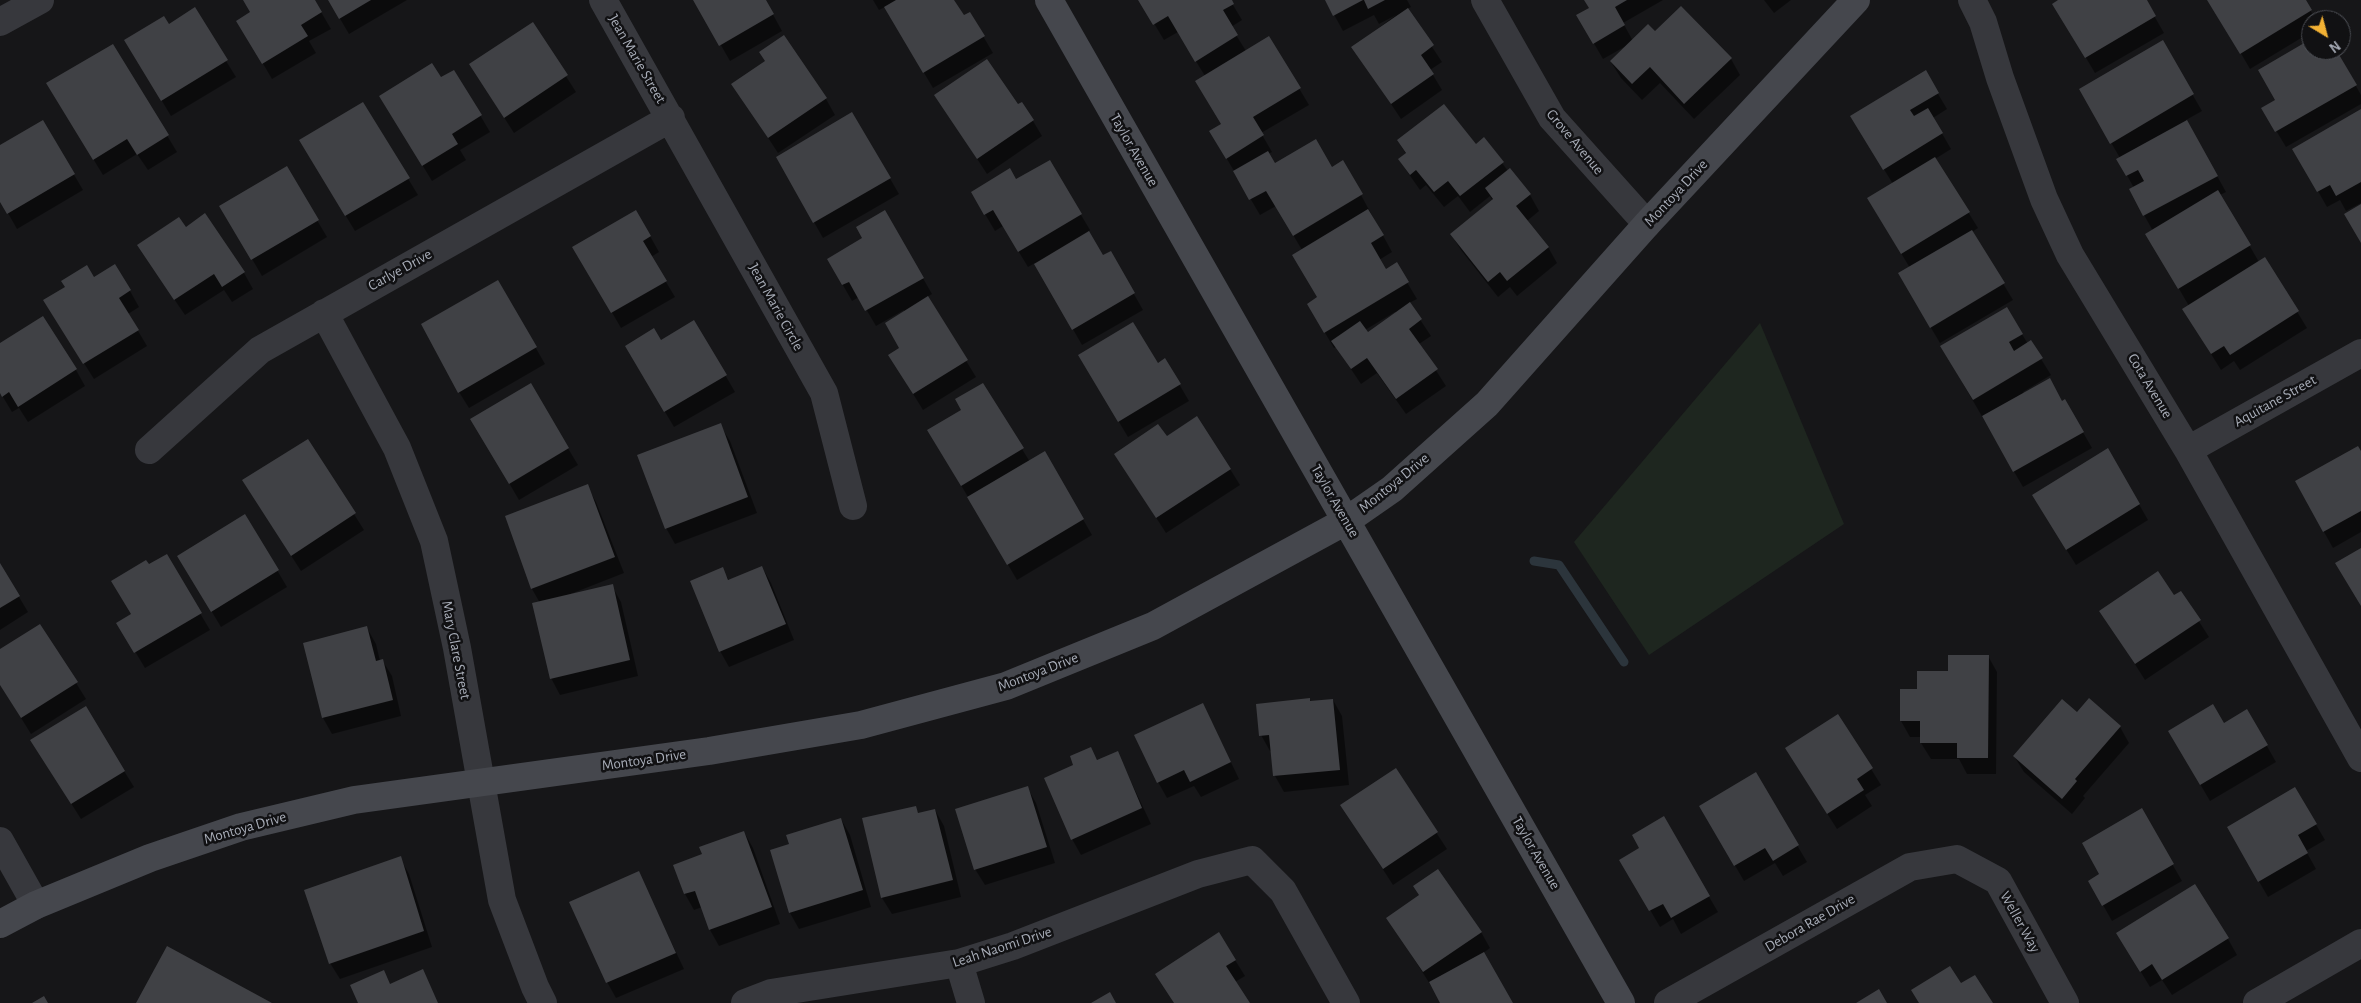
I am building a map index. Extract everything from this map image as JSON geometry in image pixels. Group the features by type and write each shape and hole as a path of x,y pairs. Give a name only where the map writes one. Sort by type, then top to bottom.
{"street":[{"path":"0,22 40,0"},
{"name":"Jean Marie Street","path":"603,0 671,118"},
{"name":"Taylor Avenue","path":"1048,0 1621,1003"},
{"name":"Grove Avenue","path":"1484,0 1552,118 1647,224"},
{"name":"Montoya Drive","path":"0,924 36,905 150,858 241,828 354,800 709,751 852,726 1006,686 1153,626 1346,521 1392,488 1487,404 1647,224 1856,0"},
{"name":"Cota Avenue","path":"1972,0 1983,22 2000,78 2044,199 2070,254 2188,450 2361,758"},
{"name":"Carlye Drive","path":"149,450 260,350 671,118"},
{"name":"Jean Marie Circle","path":"671,118 824,393 853,506"},
{"name":"Mary Clare Street","path":"324,313 397,448 434,541 456,648 502,900 535,987 543,1003"},
{"name":"Aquitane Street","path":"2188,450 2361,353"},
{"path":"0,841 36,905"},
{"name":"Debora Rae Drive","path":"1668,1003 1910,866 1957,859"},
{"name":"Weller Way","path":"1957,859 1998,881 2065,1003"},
{"name":"Leah Naomi Drive","path":"745,1003 770,994 959,963 1013,946 1198,874 1252,860 1283,891 1346,1003"},
{"path":"2257,1003 2361,943"},
{"path":"959,963 971,1003"}],"shaded area":[{"path":"1760,323 1844,524 1649,655 1574,542"}],"building":[{"path":"243,0 315,0 322,12 301,25 308,36 262,64 236,21 250,12"},
{"path":"328,0 371,0 339,19"},
{"path":"693,0 766,0 774,14 719,46"},
{"path":"896,0 954,0 964,15 970,12 985,36 923,73 884,7"},
{"path":"1138,0 1232,0 1234,4 1223,10 1238,35 1195,62 1168,16 1153,25"},
{"path":"1325,0 1363,0 1333,16"},
{"path":"1364,0 1385,0 1368,9"},
{"path":"1584,0 1627,0 1615,7 1625,25 1593,44 1576,15 1589,8"},
{"path":"2058,0 2147,0 2156,16 2085,58 2052,4"},
{"path":"2207,0 2306,0 2312,10 2301,10 2301,17 2240,54"},
{"path":"1681,6 1732,58 1684,104 1650,67 1632,84 1610,61 1648,24 1655,31"},
{"path":"195,7 228,60 161,101 124,40 164,16 169,24"},
{"path":"1408,8 1434,45 1421,55 1434,74 1391,104 1351,47"},
{"path":"533,22 568,75 504,118 469,64"},
{"path":"784,35 827,98 768,138 731,84 765,61 759,52"},
{"path":"1269,36 1301,88 1253,117 1264,135 1226,159 1209,131 1221,124 1195,81"},
{"path":"2163,40 2194,94 2110,144 2079,89"},
{"path":"113,44 169,135 137,155 127,139 93,160 46,83"},
{"path":"2301,45 2301,60 2342,60 2357,85 2275,132 2261,108 2275,100 2258,70"},
{"path":"987,59 1018,104 1022,102 1034,120 977,159 934,95"},
{"path":"432,63 441,77 454,70 482,115 452,134 458,144 422,166 379,96"},
{"path":"1926,70 1939,93 1910,110 1914,116 1928,108 1943,133 1883,170 1850,116"},
{"path":"363,102 410,178 345,216 299,140"},
{"path":"1444,104 1476,144 1484,137 1504,162 1460,196 1448,181 1434,192 1416,170 1410,175 1398,159 1406,153 1397,140"},
{"path":"2361,109 2361,182 2336,196 2330,185 2317,192 2292,149"},
{"path":"852,112 891,178 813,223 776,157"},
{"path":"43,120 75,174 7,214 0,202 0,145"},
{"path":"2187,120 2218,176 2143,216 2129,189 2144,181 2138,170 2126,176 2116,159"},
{"path":"1316,139 1332,167 1343,160 1363,194 1293,236 1266,191 1249,200 1233,171 1268,151 1275,163"},
{"path":"1935,157 1970,212 1901,254 1867,198"},
{"path":"1050,160 1082,214 1018,252 993,210 984,215 971,192 1010,168 1016,179"},
{"path":"287,166 319,220 251,260 219,206"},
{"path":"1510,168 1531,194 1516,206 1549,247 1507,281 1500,272 1488,282 1450,234 1493,199 1485,188"},
{"path":"2218,190 2251,245 2178,289 2145,234"},
{"path":"2361,204 2361,243 2344,214"},
{"path":"1368,209 1384,235 1371,243 1386,269 1397,262 1409,282 1324,333 1307,304 1317,297 1292,255"},
{"path":"636,210 651,236 643,241 667,281 611,313 572,247"},
{"path":"885,210 924,278 865,311 849,282 842,285 827,259 862,238 856,227"},
{"path":"205,213 245,272 222,287 214,274 174,300 137,245 179,217 186,227"},
{"path":"1972,230 2005,283 1930,328 1898,273"},
{"path":"1089,231 1103,255 1111,251 1135,293 1072,330 1034,264"},
{"path":"2265,257 2299,311 2230,355 2224,346 2211,354 2182,309"},
{"path":"115,264 131,290 119,298 139,330 83,364 43,300 65,287 61,281 87,265 94,277"},
{"path":"498,280 537,347 458,393 421,324"},
{"path":"928,296 968,360 913,394 888,355 899,348 885,323"},
{"path":"1410,302 1422,319 1409,329 1438,369 1396,399 1367,358 1351,369 1331,341 1360,321 1368,332"},
{"path":"2007,307 2023,334 2009,342 2014,351 2031,340 2043,358 1973,400 1940,346"},
{"path":"43,316 77,369 18,407 9,392 2,397 0,393 0,343"},
{"path":"694,320 727,375 664,412 625,346 654,328 661,340"},
{"path":"1133,322 1158,363 1165,358 1181,384 1118,422 1078,355"},
{"path":"2050,378 2062,401 2065,399 2084,432 2013,472 1982,416"},
{"path":"531,383 569,448 509,484 470,419"},
{"path":"983,383 1024,448 961,486 927,430 961,410 955,399"},
{"path":"1197,416 1231,469 1156,518 1114,454 1158,424 1167,436"},
{"path":"721,423 748,497 665,529 637,455"},
{"path":"308,439 356,513 291,556 242,480"},
{"path":"2358,446 2361,451 2361,511 2323,532 2295,481"},
{"path":"2108,448 2140,504 2066,550 2032,495"},
{"path":"1045,451 1084,519 1007,565 967,497"},
{"path":"588,484 615,557 531,589 505,516"},
{"path":"245,514 279,570 211,612 177,556"},
{"path":"2361,548 2361,606 2335,563"},
{"path":"167,554 202,613 134,653 116,623 131,614 111,581 146,560 149,564"},
{"path":"0,563 20,596 0,608"},
{"path":"762,566 786,624 719,652 690,581 723,567 728,580"},
{"path":"2158,571 2174,595 2181,591 2201,620 2135,664 2099,611"},
{"path":"613,584 630,660 550,679 532,603"},
{"path":"40,624 78,682 21,718 0,685 0,649"},
{"path":"367,626 376,661 383,659 393,700 322,718 303,643"},
{"path":"1948,655 1989,655 1988,758 1957,758 1957,743 1920,743 1920,721 1900,721 1900,689 1917,689 1917,671 1948,671"},
{"path":"1310,698 1310,701 1333,699 1340,770 1273,776 1269,735 1259,736 1256,704"},
{"path":"2089,698 2121,726 2075,779 2077,781 2062,799 2013,756 2062,699 2077,712"},
{"path":"1203,703 1231,762 1190,782 1184,770 1157,783 1134,735"},
{"path":"2213,704 2224,723 2247,709 2268,745 2200,785 2168,731"},
{"path":"86,706 125,771 71,804 30,740"},
{"path":"1838,714 1873,768 1857,779 1864,790 1827,814 1785,748"},
{"path":"1091,747 1097,760 1118,751 1142,808 1071,840 1044,778 1073,765 1070,756"},
{"path":"1396,768 1438,832 1383,869 1340,805"},
{"path":"1756,772 1799,845 1773,861 1765,848 1734,866 1699,806"},
{"path":"1028,786 1047,847 974,870 955,809"},
{"path":"2295,787 2317,824 2298,835 2308,853 2258,882 2227,827"},
{"path":"916,806 918,813 935,809 953,880 881,898 862,818"},
{"path":"2142,808 2174,864 2102,906 2088,881 2099,874 2082,843"},
{"path":"1664,816 1710,896 1671,918 1663,904 1649,911 1619,860 1639,848 1632,835"},
{"path":"841,818 863,890 789,913 770,850 789,844 786,835"},
{"path":"744,831 772,907 709,930 695,891 684,894 673,865 702,854 699,847"},
{"path":"401,856 424,931 329,964 304,890"},
{"path":"1438,869 1482,932 1423,972 1386,918 1419,895 1413,886"},
{"path":"639,871 676,953 606,983 569,902"},
{"path":"2195,884 2229,938 2162,980 2152,964 2140,972 2116,933"},
{"path":"1219,932 1236,960 1226,966 1250,1003 1174,1003 1155,974"},
{"path":"167,946 272,1003 136,1003"},
{"path":"1484,952 1513,1003 1440,1003 1429,982"},
{"path":"1950,966 1961,983 1975,975 1993,1003 1919,1003 1911,990"},
{"path":"423,969 438,1003 358,1003 350,985 384,970 390,984"},
{"path":"1879,989 1887,1003 1856,1003"},
{"path":"1110,992 1116,1003 1091,1003"},
{"path":"44,996 48,1003 32,1003"}],"waterway":[{"path":"1534,561 1559,565 1624,662"}]}
